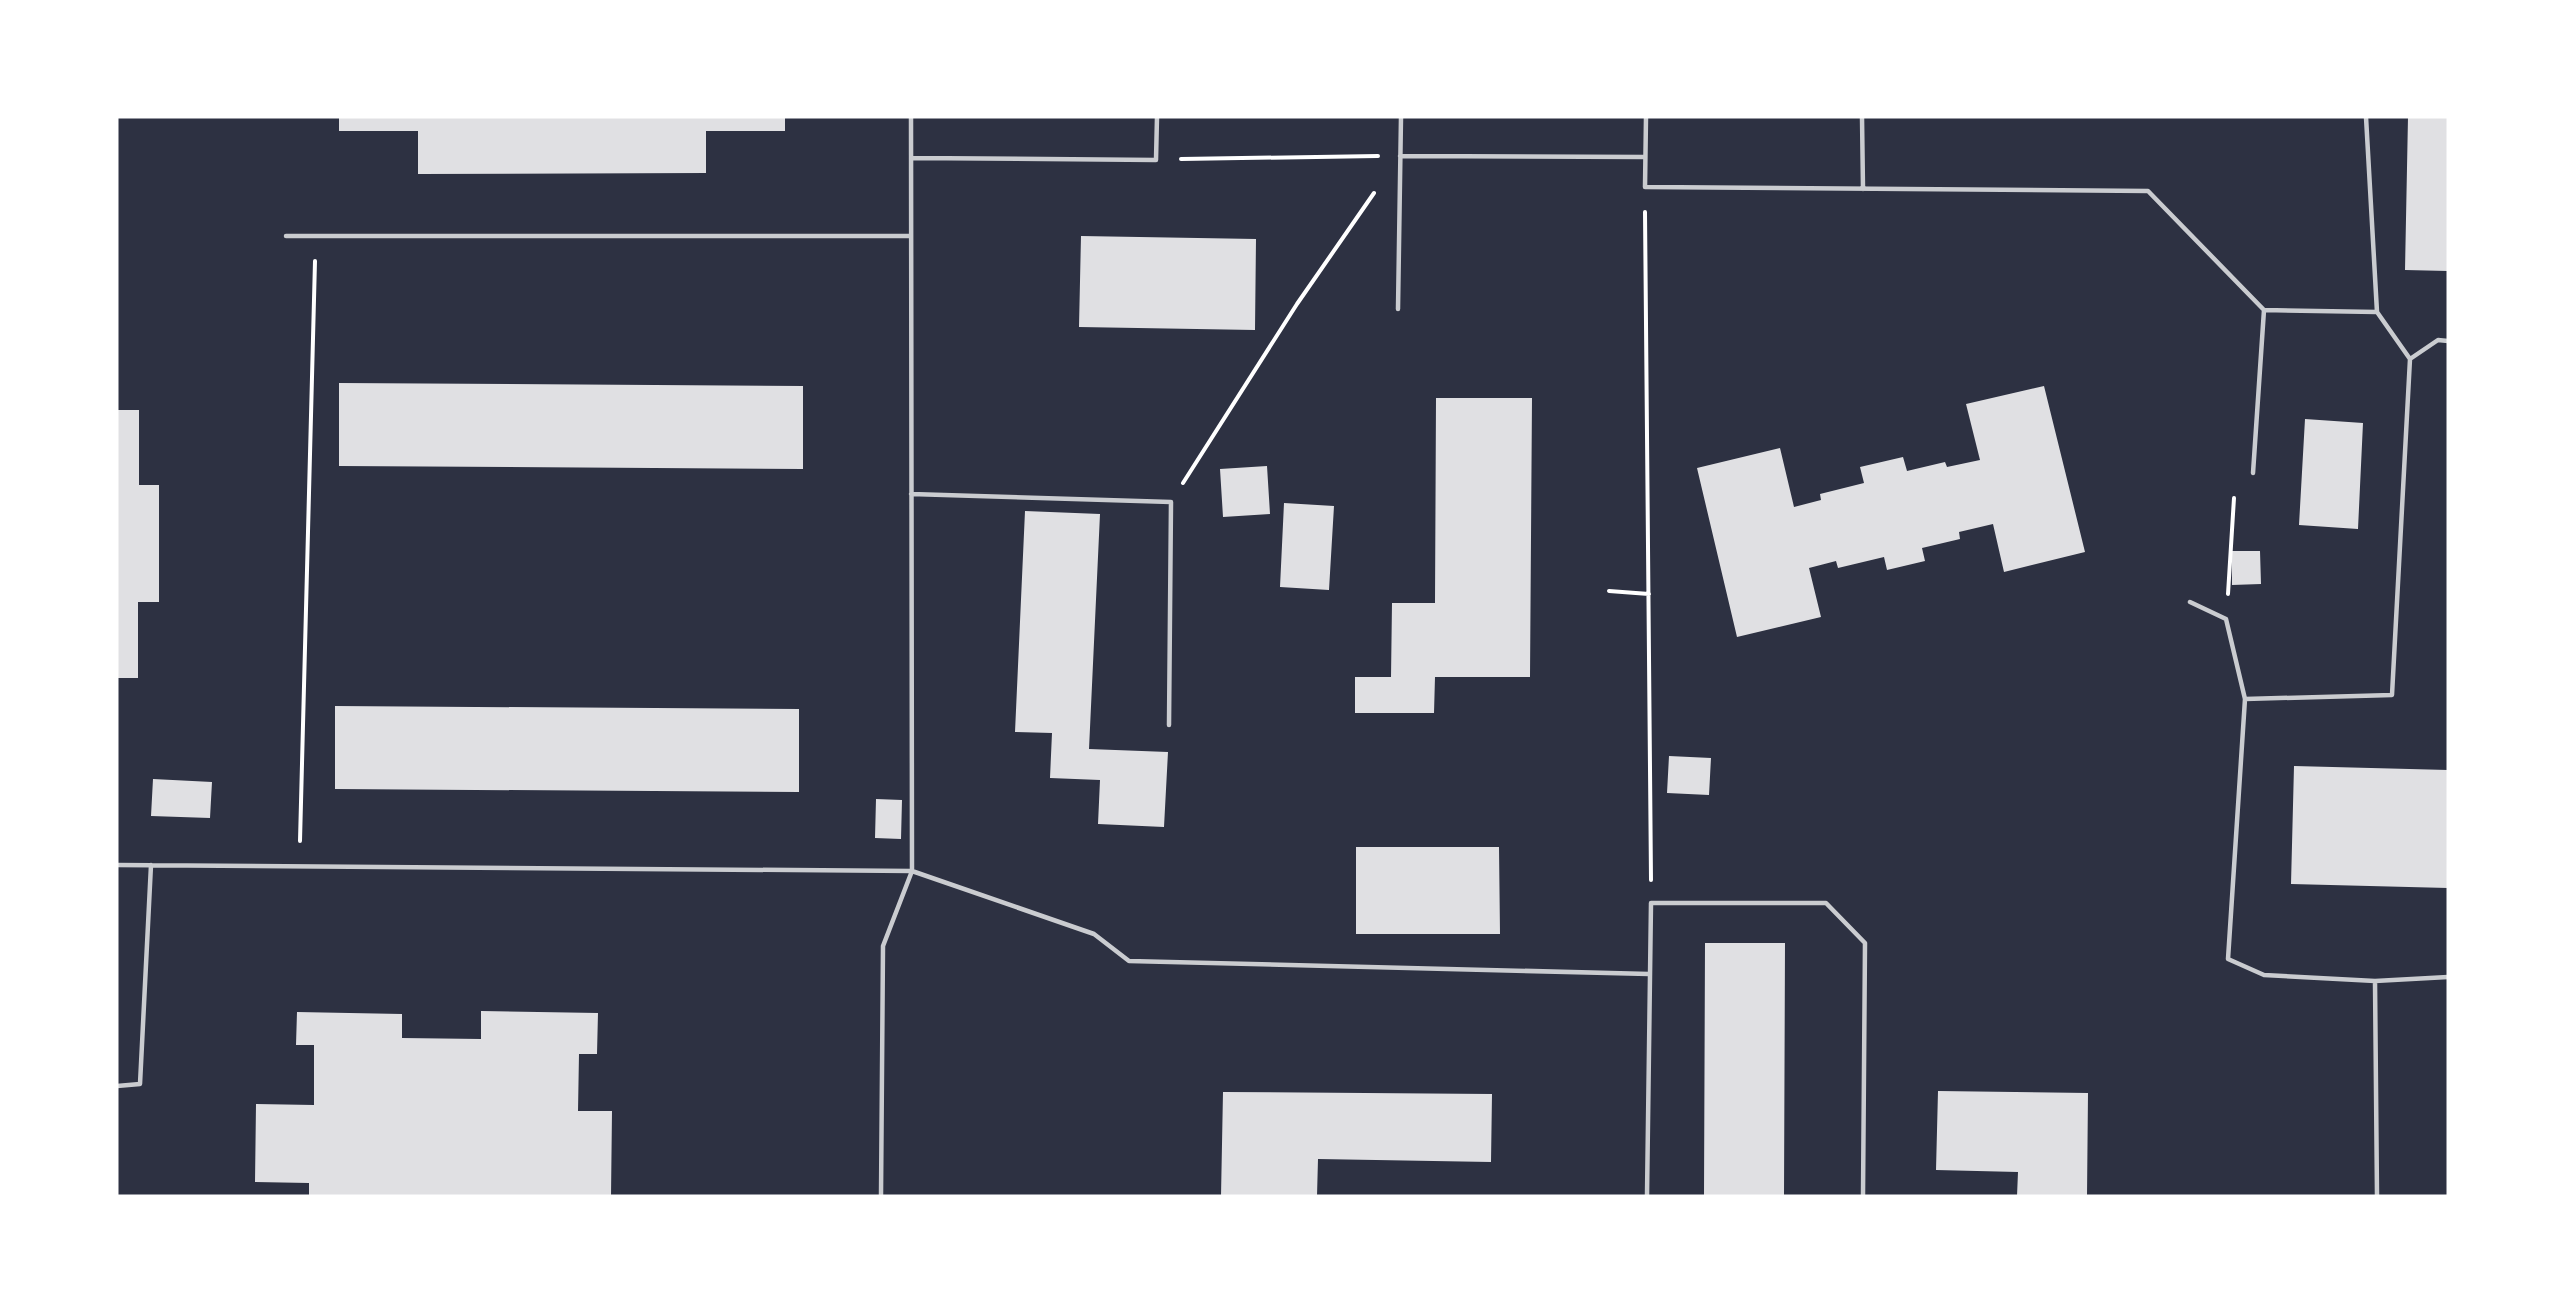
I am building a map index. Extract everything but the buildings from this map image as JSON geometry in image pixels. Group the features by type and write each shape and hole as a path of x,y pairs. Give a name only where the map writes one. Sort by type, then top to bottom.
{"lane":[{"path":"880,1196 883,946 912,871 909,236 911,117"},
{"path":"911,158 1156,159 1157,117"},
{"path":"1398,309 1401,117"},
{"path":"1646,117 1645,187 2148,191 2264,310 2376,312"},
{"path":"1862,117 1863,189"},
{"path":"2245,699 2392,695 2410,359 2376,312 2366,117"},
{"path":"1400,156 1645,157"},
{"path":"286,236 909,236"},
{"path":"2253,472 2264,310"},
{"path":"2410,359 2438,340 2448,341"},
{"path":"911,494 1171,502 1169,725"},
{"path":"2190,602 2226,619 2245,699 2228,959 2264,975 2375,981 2448,977"},
{"path":"117,865 912,871 1094,934 1129,961 1649,974"},
{"path":"117,1086 140,1084 151,865"},
{"path":"1647,1196 1652,903 1826,903 1865,943 1863,1196"},
{"path":"2375,981 2377,1196"}],"path":[{"path":"1156,159 1400,156"},
{"path":"1171,502 1298,304 1400,156"},
{"path":"1645,187 1652,903"},
{"path":"300,866 315,236"},
{"path":"2226,619 2234,498"},
{"path":"1609,591 1649,594"}]}
